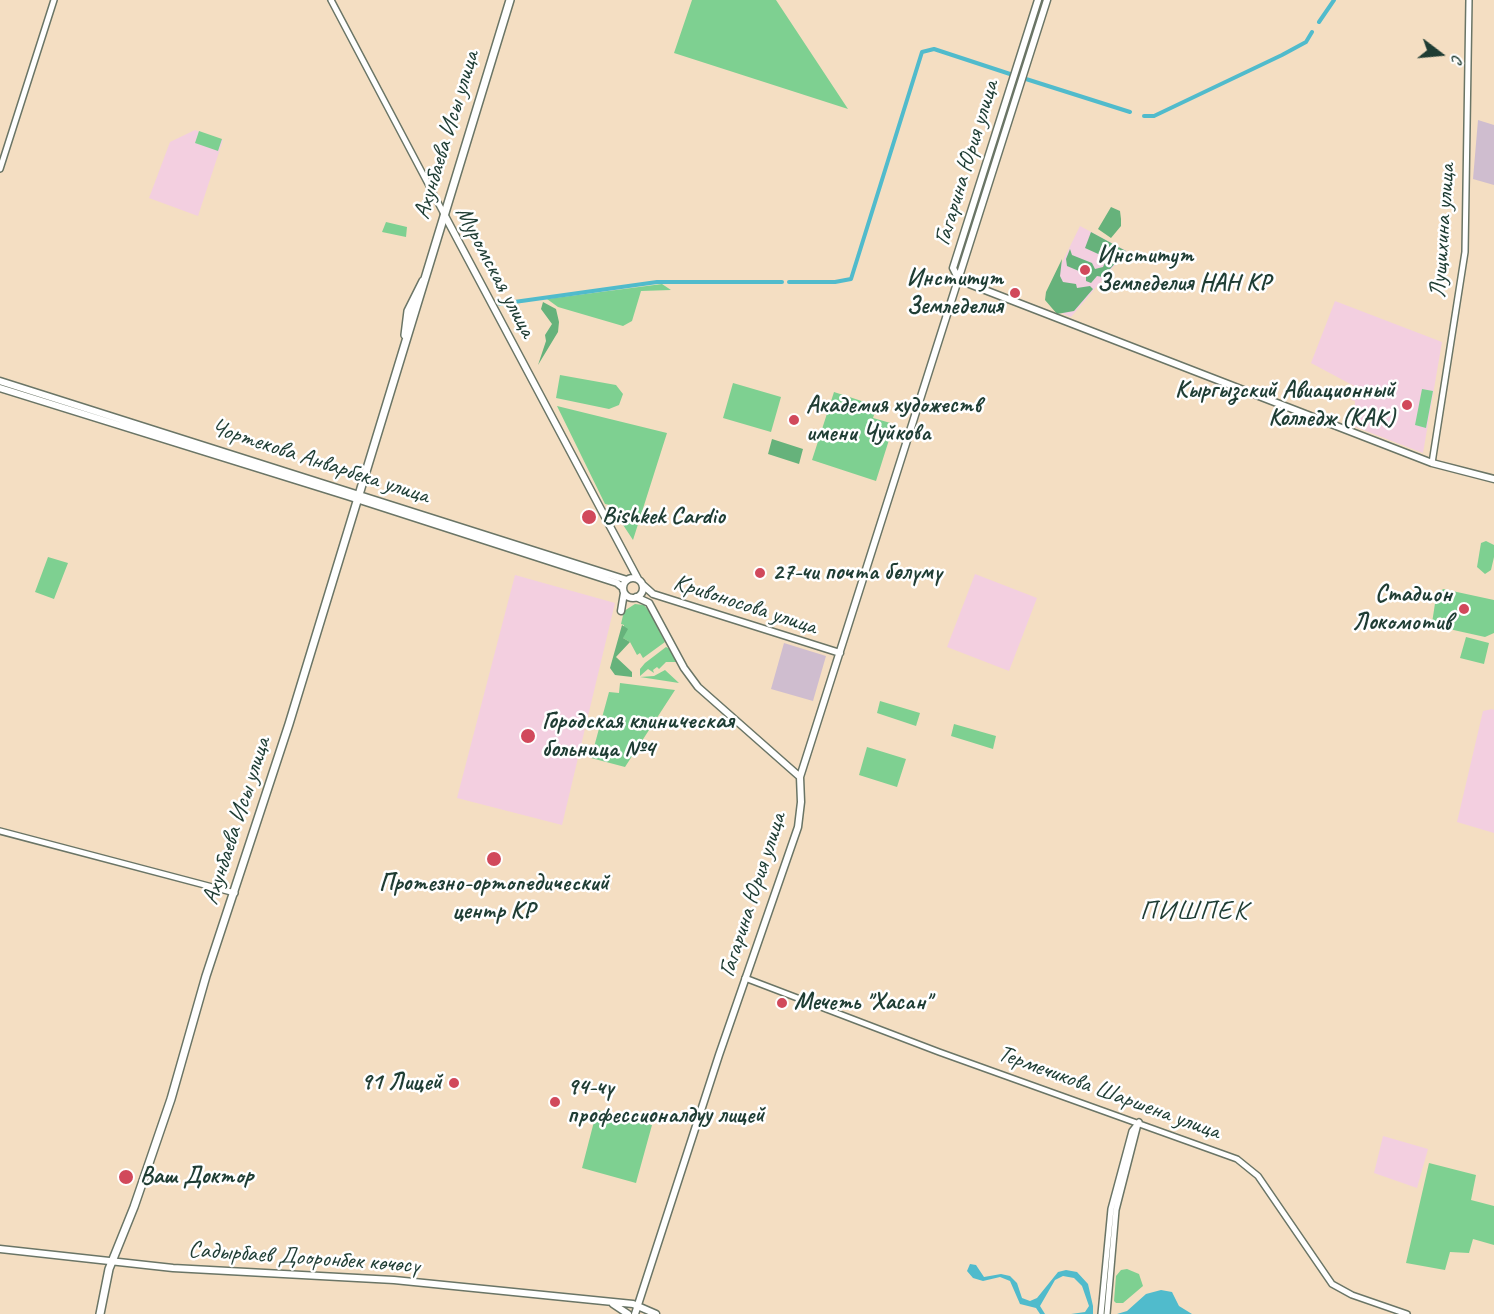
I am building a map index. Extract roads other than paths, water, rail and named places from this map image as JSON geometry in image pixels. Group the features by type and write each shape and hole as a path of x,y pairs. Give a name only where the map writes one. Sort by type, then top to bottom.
{"main road":[{"name":"Ахунбаева Исы улица","path":"100,1314 111,1262 134,1207 171,1099 206,976 235,893 358,497 405,337 416,313 423,281 510,0"},
{"name":"Гагарина Юрия улица","path":"959,280 953,268 1038,0"},
{"name":"Гагарина Юрия улица","path":"635,1314 745,978 798,827 801,802 800,777 1047,0"},
{"name":"Муромская улица","path":"444,214 640,582"},
{"path":"965,232 974,235"},
{"path":"959,280 1432,463 1494,479"},
{"name":"Чортекова Анварбека улица","path":"0,381 617,583 635,598"},
{"name":"Чортекова Анварбека улица","path":"0,388 640,582"},
{"path":"627,561 628,580 621,611 642,592 640,582"},
{"name":"Кривоносова улица","path":"640,582 653,594 840,653"},
{"path":"653,594 649,597 649,603 684,668 699,687 800,777"},
{"path":"635,598 649,603"},
{"name":"Садырбаев Дооронбек көчөсү","path":"0,1249 111,1262 394,1280 638,1306 654,1313"},
{"path":"606,1302 621,1307 628,1314"}],"street":[{"path":"0,169 3,152 54,0"},
{"name":"Муромская улица","path":"332,0 444,214"},
{"name":"Лущихина улица","path":"1432,463 1465,252 1469,0"},
{"path":"0,831 235,893"},
{"name":"Термечикова Шаршена улица","path":"745,978 939,1052 1228,1155 1245,1164 1266,1187 1332,1284 1352,1295 1407,1314"},
{"path":"1101,1314 1111,1209 1132,1131 1139,1122"},
{"path":"1107,1314 1116,1210 1139,1122"}],"water":[{"path":"970,1264 976,1265 984,1277 1001,1274 1010,1276 1017,1283 1022,1298 1030,1301 1037,1298 1058,1272 1066,1270 1077,1272 1088,1284 1093,1314 1071,1314 1085,1312 1089,1306 1082,1286 1074,1278 1063,1276 1055,1280 1040,1306 1045,1314 1040,1314 1036,1308 1020,1304 1010,1281 1000,1277 983,1281 973,1278 967,1271"},
{"path":"1161,1290 1172,1292 1179,1306 1192,1314 1117,1314 1127,1311 1146,1294"}],"waterway":[{"path":"1319,22 1334,0"},
{"path":"1144,116 1154,116 1282,55 1306,42 1312,32"},
{"path":"789,282 835,282 851,279 922,52 934,49 1010,74"},
{"path":"1026,79 1130,112"},
{"path":"500,304 657,282 782,282"}],"place":[{"name":"Институт Земледелия НАН КР","path":"1085,270"},
{"name":"Институт Земледелия","path":"1015,293"},
{"name":"Кыргызский Авиационный Колледж (КАК)","path":"1407,405"},
{"name":"Академия художеств имени Чуйкова","path":"794,420"},
{"name":"Bishkek Cardio","path":"589,517"},
{"name":"27-чи почта бөлүмү","path":"760,573"},
{"name":"Стадион Локомотив","path":"1464,609"},
{"name":"Городская клиническая больница №4","path":"528,736"},
{"name":"Протезно-ортопедический центр КР","path":"494,859"},
{"name":"Мечеть \"Хасан\"","path":"782,1003"},
{"name":"91 Лицей","path":"454,1083"},
{"name":"94-чү профессионалдуу лицей","path":"555,1102"},
{"name":"Ваш Доктор","path":"126,1177"}],"district":[{"name":"ПИШПЕК","path":"1194,912"}]}
